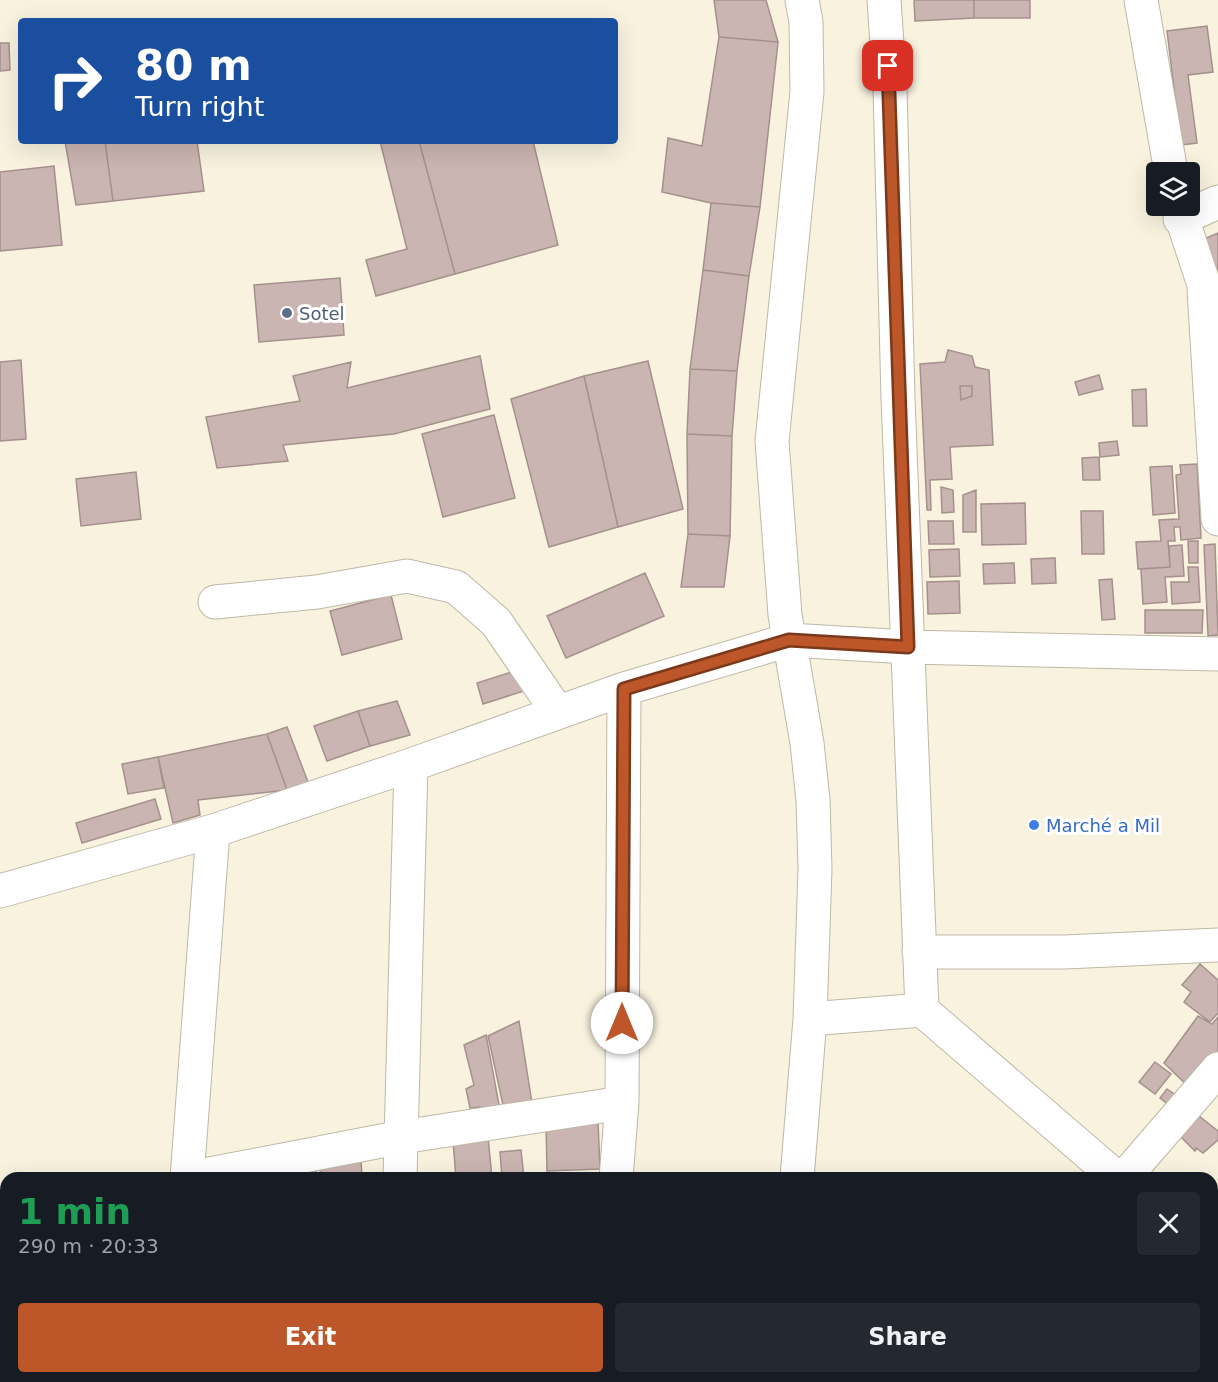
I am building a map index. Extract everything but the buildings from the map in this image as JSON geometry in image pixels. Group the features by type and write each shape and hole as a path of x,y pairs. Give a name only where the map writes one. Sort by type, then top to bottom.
{"street":[{"path":"797,1172 810,1019 815,869 813,800 807,743 789,640 772,441 807,92 806,22 802,0"},
{"path":"884,0 890,88 922,1010"},
{"path":"1141,0 1169,162"},
{"path":"1200,207 1218,202"},
{"path":"1180,216 1204,290 1218,322"},
{"path":"1204,290 1218,519"},
{"path":"215,602 317,592 407,576 456,587 496,622 557,711"},
{"path":"0,891 213,831 411,765 557,711 789,640 908,647 1218,654"},
{"path":"616,1172 622,1103 624,689"},
{"path":"400,1172 411,765"},
{"path":"188,1172 213,831"},
{"path":"919,952 1065,951 1218,945"},
{"path":"810,1019 922,1010 1110,1172"},
{"path":"1129,1172 1218,1068"},
{"path":"219,1172 402,1137 622,1103"}],"place":[{"name":"Sotel","path":"287,313"},
{"name":"Marché a Mil","path":"1034,825"}],"route":[{"path":"622,1023 624,689 789,640 908,647 888,66"}]}
